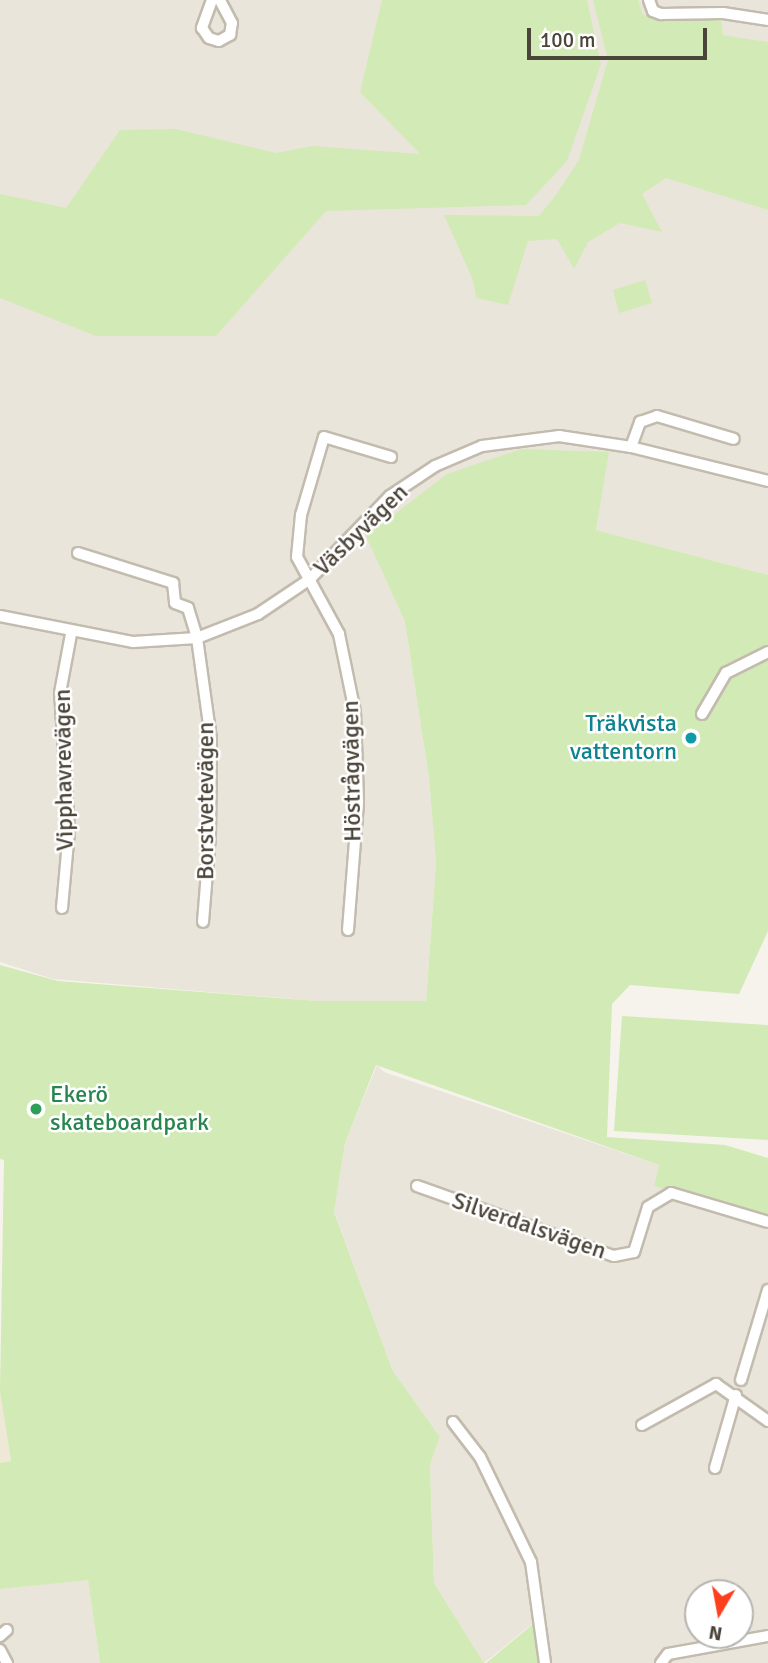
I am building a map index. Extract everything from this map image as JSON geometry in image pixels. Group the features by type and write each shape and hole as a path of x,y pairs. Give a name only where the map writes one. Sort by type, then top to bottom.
{"street":[{"path":"212,0 202,28 209,38 219,41 230,35 232,23 220,0"},
{"path":"723,13 725,0"},
{"path":"651,5 768,20"},
{"path":"631,447 639,422 657,416 734,439"},
{"name":"Väsbyvägen","path":"0,616 71,634 133,642 197,638 258,614 310,579 390,496 435,466 482,446 559,436 631,447 768,481"},
{"name":"Höstrågvägen","path":"348,930 358,802 355,712 339,634 297,557 301,515 324,437 391,457"},
{"name":"Borstvetevägen","path":"78,553 173,583 174,603 188,608 197,638 211,739 210,835 203,922"},
{"name":"Vipphavrevägen","path":"62,908 69,831 60,694 71,634"},
{"path":"702,714 726,673 768,652"},
{"name":"Silverdalsvägen","path":"417,1186 614,1256 634,1252 648,1207 671,1193 768,1222"},
{"path":"741,1380 768,1290"},
{"path":"642,1425 716,1384 736,1395 768,1421"},
{"path":"715,1468 736,1395"},
{"path":"453,1422 480,1457 531,1562 545,1663"},
{"path":"661,1663 668,1654 768,1636"},
{"path":"0,1650 7,1663"}],"shaded area":[{"path":"0,0 768,0 768,575 596,530 608,452 367,537 405,622 429,778 436,862 426,1001 317,1001 53,979 0,962"},
{"path":"377,1065 384,1072 659,1165 654,1186 768,1222 768,1663 542,1663 532,1624 484,1663 434,1583 430,1465 440,1437 393,1371 334,1211 345,1143"},
{"path":"0,1392 11,1462 0,1463"},
{"path":"88,1579 100,1663 0,1663 0,1589"}],"green space":[{"path":"382,0 587,0 601,64 567,161 526,205 326,211 216,336 96,336 0,298 0,194 66,208 120,130 176,129 276,153 312,146 420,154 360,92"},
{"path":"593,0 638,0 643,15 721,20 723,35 768,42 768,210 666,178 642,194 662,232 620,223 588,242 574,269 557,239 528,241 508,305 476,298 473,280 444,215 539,216 556,195 579,160 608,60"},
{"path":"645,280 652,303 619,313 613,290"},
{"path":"521,449 609,452 596,530 768,575 768,931 739,994 630,985 612,1004 607,1137 725,1145 768,1158 768,1222 654,1186 659,1165 376,1065 345,1143 334,1212 393,1371 440,1437 430,1465 434,1583 484,1663 100,1663 88,1580 0,1589 0,1463 11,1461 0,1392 4,1160 0,1159 0,965 58,981 317,1001 426,1001 436,862 429,778 405,622 366,536 447,474"},
{"path":"622,1016 768,1025 768,1140 614,1131"},
{"path":"533,1624 542,1663 486,1663"}],"place":[{"name":"Träkvista vattentorn","path":"691,738"},
{"name":"Ekerö skateboardpark","path":"36,1109"}]}
